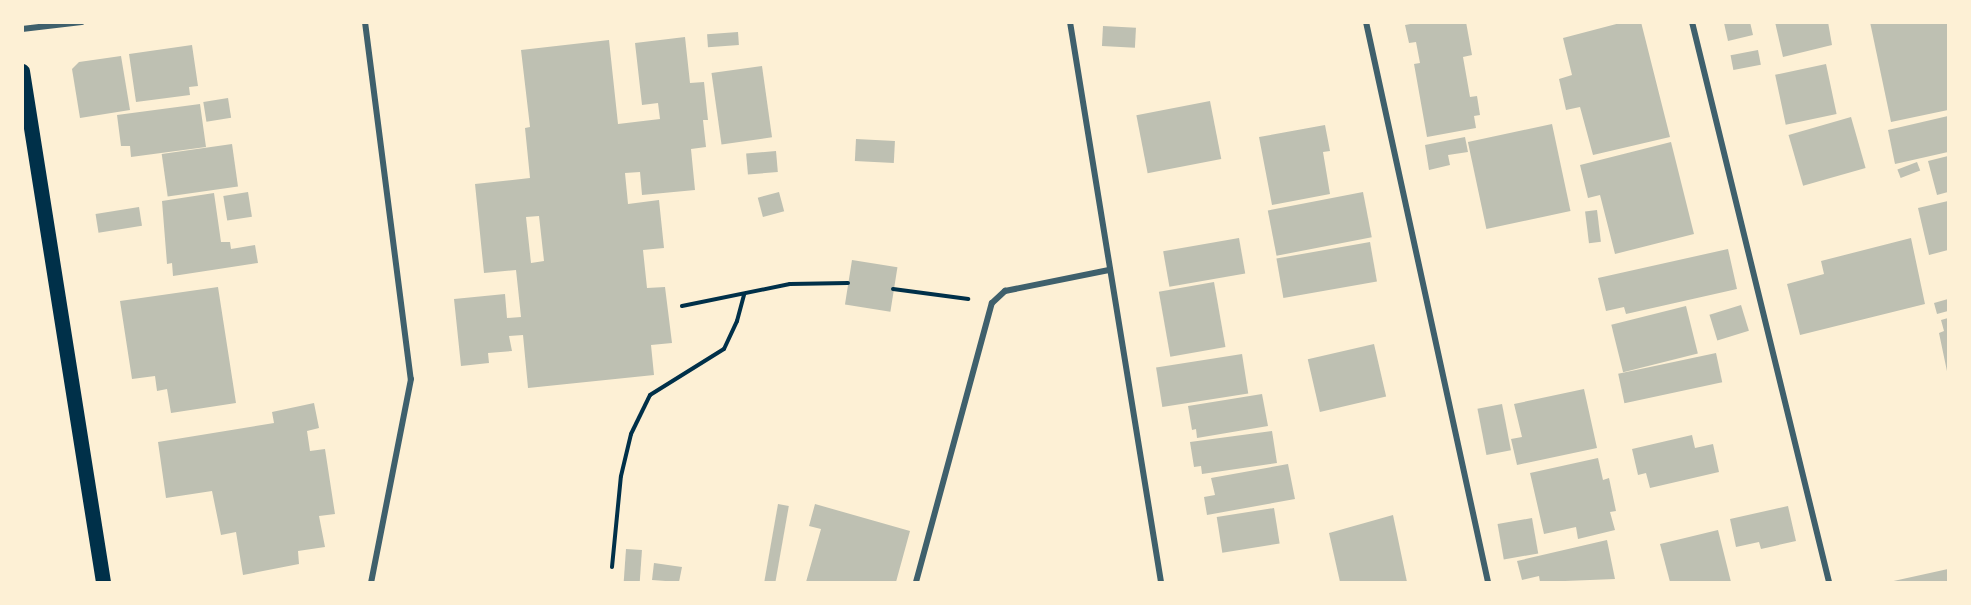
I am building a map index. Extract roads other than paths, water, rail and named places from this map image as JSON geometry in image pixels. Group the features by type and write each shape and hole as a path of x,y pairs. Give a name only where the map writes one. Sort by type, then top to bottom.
{"main road":[{"path":"22,71 103,582"}],"street":[{"path":"22,29 82,22"},
{"path":"365,22 411,379 372,582"},
{"path":"1070,22 1161,582"},
{"path":"1366,22 1488,582"},
{"path":"1692,22 1829,582"},
{"path":"916,582 992,303 1005,291 1109,270"}]}
